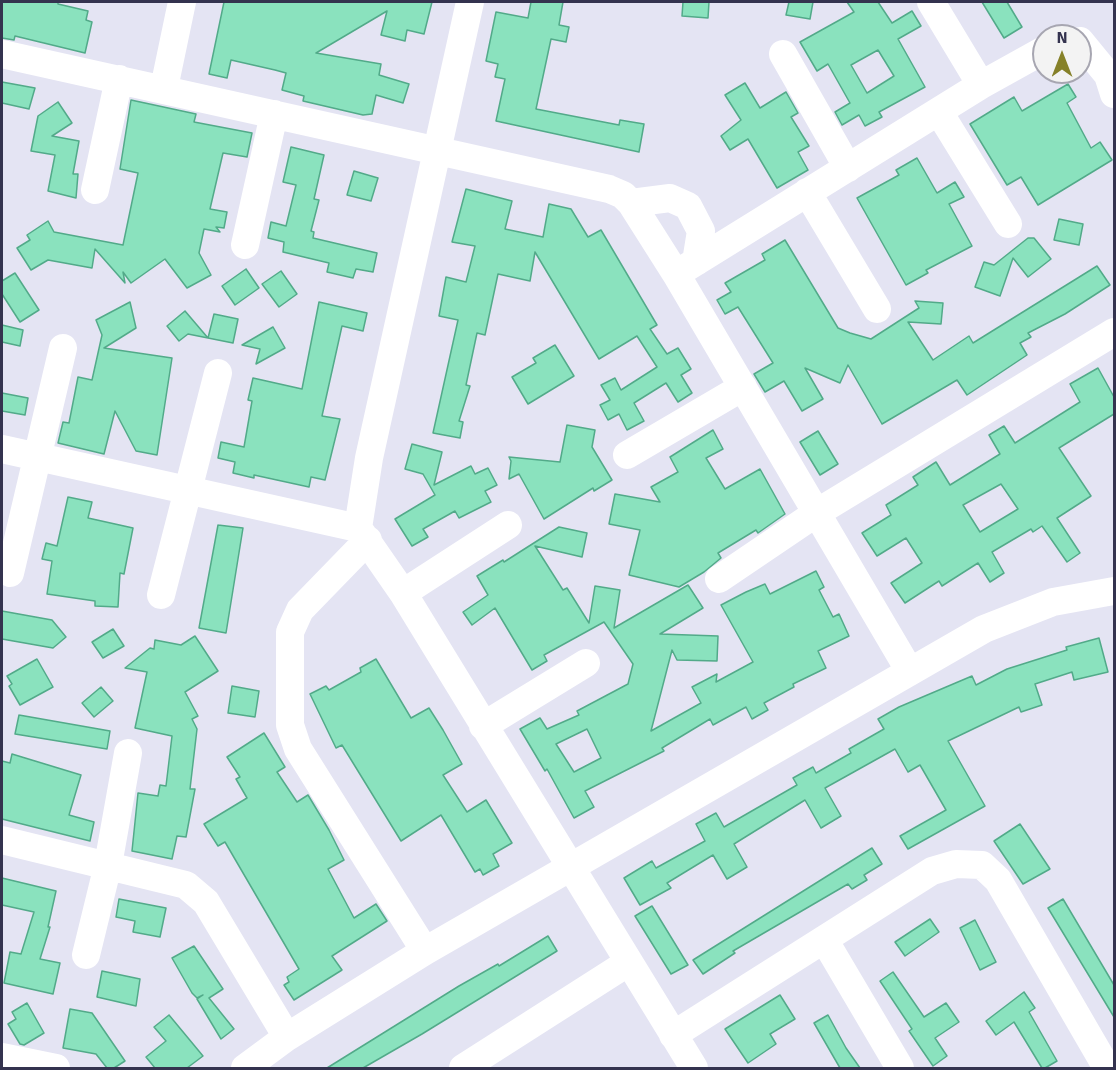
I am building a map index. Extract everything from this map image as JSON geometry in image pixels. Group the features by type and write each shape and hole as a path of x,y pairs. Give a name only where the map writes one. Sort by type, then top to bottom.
{"street":[{"path":"164,88 182,2"},
{"path":"425,951 298,749 290,725 290,632 300,610 363,534 374,436 470,2"},
{"path":"931,2 981,86"},
{"path":"2,54 164,88 609,189 623,195 686,268 743,387 909,670"},
{"path":"783,54 848,168"},
{"path":"1092,56 1108,75 1114,94"},
{"path":"686,268 807,192 1032,57"},
{"path":"95,190 119,79"},
{"path":"939,112 1008,224"},
{"path":"245,245 274,114"},
{"path":"807,192 877,309"},
{"path":"632,204 670,198 688,206 701,231 686,268"},
{"path":"719,579 818,512 1114,332"},
{"path":"10,573 63,348"},
{"path":"161,595 218,373"},
{"path":"627,455 743,387"},
{"path":"2,449 189,489 363,534 403,593 694,1068"},
{"path":"403,593 508,525"},
{"path":"245,1068 287,1036 425,951 909,670 984,629 1053,602 1114,591"},
{"path":"483,726 586,663"},
{"path":"86,955 108,865 128,753"},
{"path":"2,840 186,885 206,902 287,1036"},
{"path":"673,1035 825,941 932,871 956,864 982,866 998,880 1107,1068"},
{"path":"825,941 900,1068"},
{"path":"463,1068 629,962"},
{"path":"2,1057 56,1068"}],"building":[{"path":"2,2 58,2 58,4 88,11 86,20 92,22 85,53 15,36 14,40 2,38"},
{"path":"224,2 432,2 424,34 407,30 405,41 381,35 387,11 316,53 381,64 379,75 409,84 403,103 376,95 372,114 363,115 303,101 304,96 282,90 286,73 275,70 231,60 227,78 209,74"},
{"path":"531,2 563,2 559,25 569,27 566,42 551,39 536,109 619,125 620,120 644,124 639,152 496,121 505,79 495,77 498,64 486,61 496,12 528,18"},
{"path":"683,2 709,2 708,18 682,16"},
{"path":"789,2 813,2 810,19 786,15"},
{"path":"847,2 878,2 892,23 912,11 921,26 898,39 925,87 879,112 882,117 865,126 859,115 842,125 835,112 850,103 828,64 817,71 800,42 854,12","holes":["878,50 894,76 867,93 851,65"]},
{"path":"982,2 1007,2 1022,27 1004,38"},
{"path":"2,82 35,88 29,109 2,103"},
{"path":"745,83 760,108 786,92 798,113 791,117 809,146 798,152 808,170 777,188 748,139 730,150 721,136 741,120 725,95"},
{"path":"1068,84 1076,97 1067,103 1091,148 1100,142 1112,160 1038,205 1021,177 1007,185 970,124 1014,97 1022,111"},
{"path":"131,100 196,114 194,122 252,133 247,157 223,153 210,209 227,212 224,228 216,227 220,232 204,229 199,253 211,275 187,288 165,259 131,283 123,272 125,283 95,249 92,268 48,260 31,270 17,248 30,240 27,235 48,221 54,232 123,245 138,173 120,169"},
{"path":"58,102 72,123 52,136 79,141 73,174 78,174 76,198 48,191 55,155 31,151 38,116"},
{"path":"291,147 324,155 314,199 319,200 311,231 314,232 313,238 377,253 373,272 356,269 353,278 327,272 329,263 283,252 284,242 268,238 271,222 286,226 296,185 283,182"},
{"path":"917,158 937,193 955,182 964,197 949,204 972,246 926,270 928,273 906,285 857,198 899,175 896,170"},
{"path":"354,171 378,178 371,201 347,195"},
{"path":"466,189 512,201 505,229 543,237 549,204 571,209 588,237 601,230 657,325 650,329 667,354 678,348 691,369 681,375 692,393 678,402 666,383 634,403 644,421 627,430 619,414 608,420 600,405 610,400 601,385 615,378 621,390 657,367 637,336 599,359 535,252 530,281 498,274 485,335 477,333 466,385 470,386 459,421 463,422 460,438 433,433 458,320 439,316 446,277 466,282 475,246 452,242"},
{"path":"1059,219 1083,224 1079,245 1054,240"},
{"path":"1028,238 1034,238 1051,259 1028,277 1013,258 1000,296 975,287 984,262 994,265"},
{"path":"785,240 838,328 850,333 871,339 919,308 915,301 943,303 941,324 908,322 933,360 969,336 973,343 1097,266 1110,285 1065,314 1028,333 1031,337 1020,343 1027,355 967,395 957,380 882,424 848,365 840,383 805,368 823,399 802,411 784,381 765,392 754,374 773,363 738,307 725,314 717,300 731,292 725,283 765,260 762,254"},
{"path":"246,269 259,288 235,305 222,286"},
{"path":"281,271 297,294 279,307 262,284"},
{"path":"15,273 39,310 20,322 2,294 2,281"},
{"path":"130,302 136,328 104,348 172,358 157,455 136,451 115,411 104,454 58,443 63,422 69,423 78,377 92,380 102,335 96,320"},
{"path":"319,302 367,313 363,331 342,326 322,416 340,419 325,480 311,477 309,487 254,475 254,478 233,473 235,462 218,458 221,442 244,447 252,401 248,400 253,378 302,389"},
{"path":"185,311 208,338 188,334 179,341 167,326"},
{"path":"214,314 238,319 233,343 208,338"},
{"path":"2,325 23,330 20,346 2,342"},
{"path":"273,327 285,348 256,364 260,349 242,345"},
{"path":"555,345 574,376 528,404 512,377 536,363 533,358"},
{"path":"1098,368 1114,397 1114,414 1059,448 1091,496 1057,518 1080,553 1067,562 1042,526 1033,532 1031,529 992,552 1004,573 990,582 978,563 942,586 939,581 905,603 891,583 922,563 906,538 877,556 862,533 891,515 886,505 918,485 913,477 936,462 950,485 1000,454 989,435 1004,426 1015,443 1080,402 1070,384","holes":["1001,484 1018,509 980,532 963,505"]},
{"path":"2,393 28,398 25,415 2,411"},
{"path":"567,425 595,430 592,447 612,480 594,491 593,488 544,519 519,474 509,479 511,461 509,457 560,462"},
{"path":"713,430 723,449 706,458 725,489 760,469 785,514 758,533 756,530 718,553 721,558 704,572 679,587 629,575 640,530 609,524 615,494 660,502 651,487 678,472 670,457"},
{"path":"818,431 838,464 820,475 800,442"},
{"path":"412,444 442,452 434,485 471,466 475,474 488,468 497,485 485,491 491,502 459,518 455,511 423,529 428,537 412,546 395,519 435,495 423,474 405,469"},
{"path":"68,497 92,502 88,518 133,528 124,574 120,573 118,607 95,606 95,601 47,594 52,561 42,559 46,543 57,546"},
{"path":"218,525 243,528 226,633 199,628"},
{"path":"559,527 587,533 582,557 535,546 563,590 567,588 589,623 595,586 620,590 614,628 688,585 703,608 660,634 718,636 717,661 677,660 672,650 651,731 701,703 692,687 717,674 716,682 753,662 721,605 746,592 765,584 770,594 816,571 824,587 819,590 833,617 839,614 849,636 818,651 826,668 793,684 794,687 764,703 768,710 752,719 746,707 713,725 710,719 662,748 664,751 585,791 594,807 574,818 547,769 545,771 520,729 540,718 547,729 579,715 577,711 628,684 633,664 604,622 544,655 547,661 532,670 495,608 472,625 463,612 488,595 477,576 503,560 504,562","holes":["587,729 601,758 574,772 556,744"]},
{"path":"2,611 52,620 66,637 53,648 2,639"},
{"path":"113,629 124,646 103,658 92,642"},
{"path":"195,636 218,671 185,692 198,716 192,719 197,729 190,789 195,789 186,837 177,836 172,859 132,851 138,793 158,796 160,785 166,786 172,736 135,728 147,672 125,668 150,648 154,649 155,640 181,645"},
{"path":"1099,638 1108,672 1074,680 1072,672 1035,684 1042,705 1021,712 1019,707 948,741 985,806 908,849 900,836 946,810 920,765 908,772 895,749 825,788 841,816 821,828 805,800 734,844 747,867 727,879 713,855 667,883 671,888 640,905 624,878 652,861 656,868 705,841 696,824 716,813 724,827 797,785 793,778 813,767 816,773 851,753 849,749 884,729 878,719 899,707 972,676 976,685 1007,669 1067,650 1066,647"},
{"path":"37,659 53,687 20,705 9,686 12,684 7,676"},
{"path":"376,659 411,718 429,708 443,730 462,764 443,775 467,812 486,800 512,843 493,854 499,866 483,875 480,869 475,872 441,815 401,841 342,745 336,748 310,694 326,686 329,690 361,672 360,668"},
{"path":"232,686 259,691 255,717 228,713"},
{"path":"101,687 113,701 94,717 82,703"},
{"path":"19,715 110,731 107,749 15,734"},
{"path":"264,733 285,767 277,772 297,802 308,795 344,860 328,869 354,918 376,904 387,921 332,956 342,970 294,1000 284,985 289,982 287,977 299,969 225,842 218,846 204,824 247,798 236,779 240,777 227,757"},
{"path":"12,754 81,775 69,815 94,822 90,841 2,819 2,761 10,763"},
{"path":"1020,824 1050,869 1023,884 994,841"},
{"path":"872,848 882,864 864,875 867,880 852,889 848,884 733,951 735,953 703,974 693,960"},
{"path":"2,878 56,891 48,927 50,927 40,959 60,963 53,994 4,983 10,952 21,954 34,912 2,905"},
{"path":"119,899 166,908 160,937 133,932 135,921 116,917"},
{"path":"1063,899 1114,985 1114,1017 1048,908"},
{"path":"652,906 688,965 671,974 635,916"},
{"path":"930,919 939,932 905,956 895,942"},
{"path":"975,920 996,962 980,970 960,928"},
{"path":"548,936 557,951 422,1034 363,1068 327,1068 459,986 498,964 499,966"},
{"path":"194,946 223,989 209,998 234,1029 221,1039 197,999 203,995 197,998 192,993 172,958"},
{"path":"102,971 140,979 136,1006 97,997"},
{"path":"893,972 924,1017 946,1003 959,1022 935,1038 947,1056 933,1066 909,1031 912,1029 880,981"},
{"path":"1024,992 1035,1008 1029,1012 1057,1061 1045,1068 1042,1068 1014,1022 996,1035 986,1021"},
{"path":"780,995 795,1019 770,1034 776,1044 748,1063 725,1029"},
{"path":"27,1003 44,1033 24,1045 20,1044 8,1024 16,1019 12,1012"},
{"path":"70,1009 92,1013 125,1061 114,1068 107,1068 96,1054 63,1048"},
{"path":"169,1015 203,1056 187,1068 155,1068 146,1057 166,1041 154,1027"},
{"path":"828,1015 860,1068 840,1068 814,1023"}]}
